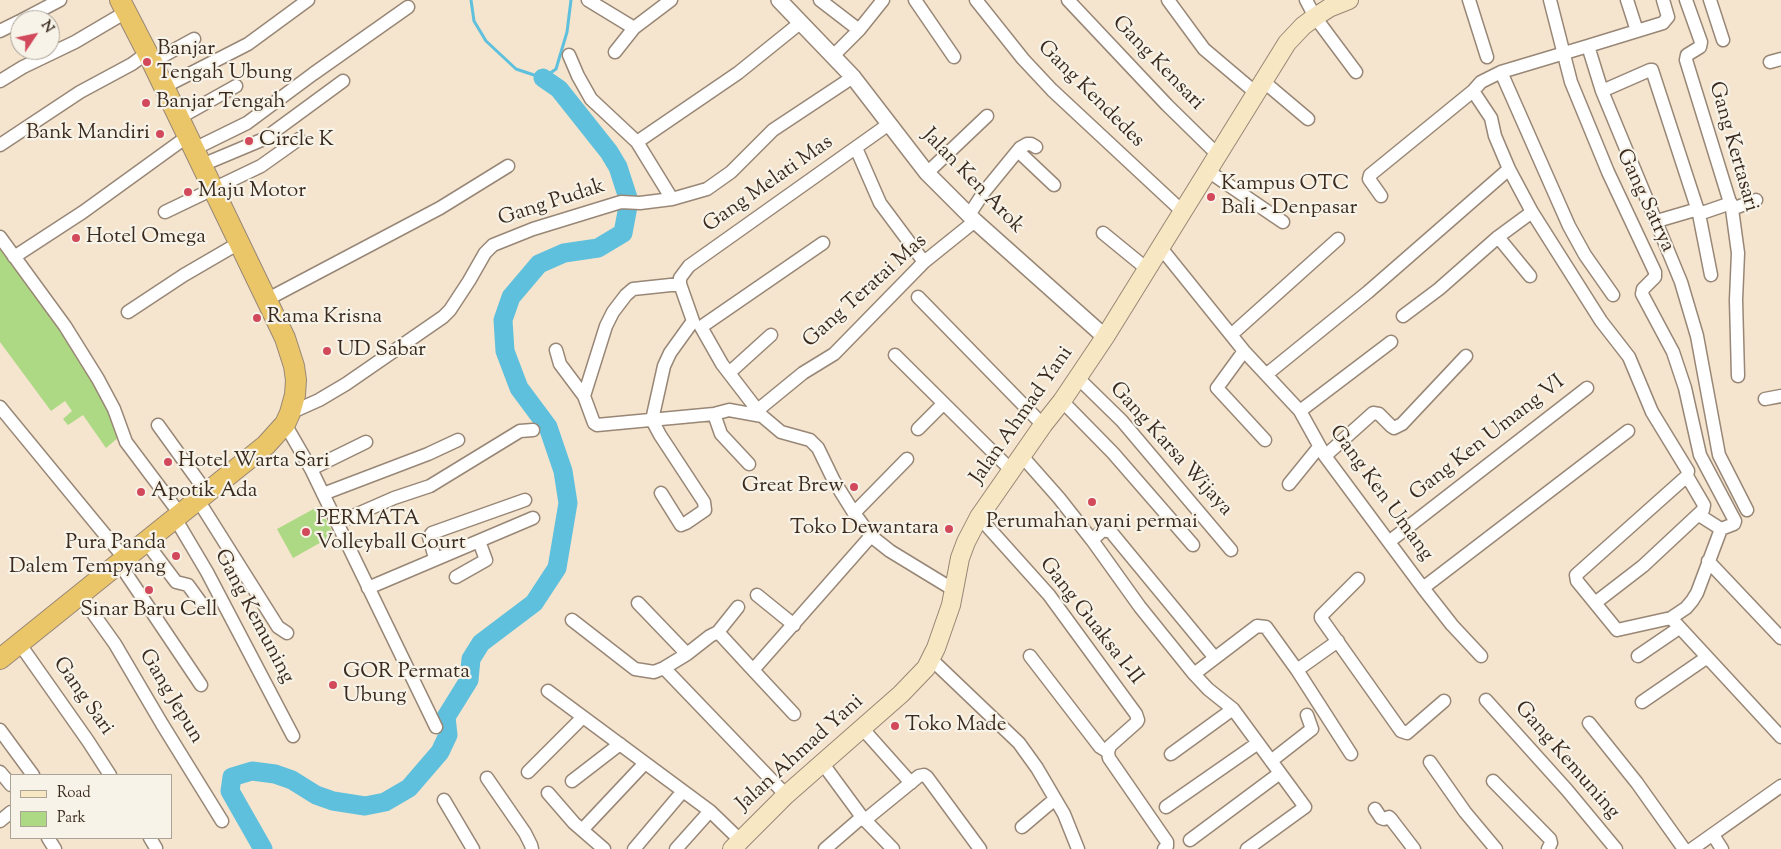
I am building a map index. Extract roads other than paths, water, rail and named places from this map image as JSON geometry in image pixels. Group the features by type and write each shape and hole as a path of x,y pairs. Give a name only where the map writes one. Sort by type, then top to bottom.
{"highway":[{"path":"0,659 266,444 287,418 295,395 296,380 294,366 285,338 122,3"}],"main road":[{"name":"Jalan Ahmad Yani","path":"736,845 786,795 823,764 926,668 951,606 960,558 979,517 1105,337 1287,43 1303,26 1315,17 1329,8 1349,0"}],"street":[{"path":"40,10 60,0"},
{"path":"164,87 248,44 308,0"},
{"path":"588,0 634,28"},
{"path":"615,52 634,28 671,0"},
{"name":"Jalan Ken Arok","path":"779,0 853,77 927,173 972,218 1105,337"},
{"path":"820,0 859,30"},
{"path":"833,56 859,30 883,0"},
{"path":"916,0 954,57"},
{"name":"Gang Kendedes","path":"976,0 1052,90 1183,212"},
{"name":"Gang Kensari","path":"1068,0 1167,105 1218,155"},
{"name":"Gang Kensari","path":"1168,0 1204,49 1308,119"},
{"path":"1306,0 1315,17 1356,72"},
{"path":"1469,0 1487,57"},
{"name":"Gang Satrya","path":"1550,0 1571,82 1655,272 1654,279 1643,289 1643,296 1673,352 1685,388 1700,455 1735,521 1734,524 1721,529"},
{"path":"1627,0 1637,31"},
{"path":"1381,196 1369,179 1370,175 1473,91 1481,82 1501,72 1660,24 1667,20 1668,14 1663,0"},
{"name":"Gang Kertasari","path":"1686,0 1701,42 1700,47 1687,55 1686,60 1731,206 1738,253 1736,300 1738,376"},
{"path":"1710,0 1723,40"},
{"path":"0,81 23,67 75,42 122,3"},
{"path":"14,257 83,212 194,150 247,123 408,7"},
{"path":"638,142 738,73 800,23"},
{"path":"0,144 80,92 132,64 194,39"},
{"path":"1588,46 1602,91 1681,282 1697,336 1719,455 1747,510"},
{"path":"569,55 591,99 638,142 672,199"},
{"path":"1602,91 1652,70 1699,212 1711,275"},
{"path":"1501,72 1569,226 1585,255 1613,295"},
{"name":"Gang Pudak","path":"287,418 339,388 443,317 470,281 485,253 493,245 533,229 621,202 640,203 672,199 707,189 731,172 772,130 853,77"},
{"path":"194,150 264,139 343,81"},
{"path":"179,118 236,86"},
{"path":"1473,91 1491,118 1495,136 1509,169 1532,212 1601,321 1629,357 1652,412 1687,468 1687,476 1704,505 1699,515 1643,566 1595,603"},
{"path":"927,173 987,116"},
{"name":"Gang Melati Mas","path":"680,284 680,278 689,266 890,124"},
{"path":"165,212 261,166 299,139"},
{"path":"1036,147 1027,144 1018,152 1054,185"},
{"path":"856,148 880,203 924,262"},
{"name":"Gang Teratai Mas","path":"761,413 802,373 834,354 924,262 972,218 984,192 1018,152"},
{"path":"266,300 440,208 508,166"},
{"path":"1267,374 1396,267 1509,169"},
{"path":"1208,171 1283,222"},
{"path":"1657,222 1756,200"},
{"path":"1402,316 1439,289 1498,237 1532,212"},
{"path":"1103,233 1147,270"},
{"name":"Gang Kemuning","path":"0,237 65,326 98,379 114,410 126,442 178,516 293,736"},
{"path":"1498,237 1530,276"},
{"path":"1231,335 1338,240"},
{"path":"128,312 184,275 239,243"},
{"path":"823,243 701,327 729,374 761,413 781,432 810,440 814,444 854,513 871,536 890,552 954,590"},
{"name":"Gang Ken Umang","path":"1161,248 1244,351 1300,411 1322,452 1424,588 1628,431"},
{"path":"584,396 606,326 613,312 626,295 633,289 680,284 693,321 670,353 664,366 652,420 704,502 705,510 681,525 660,493"},
{"path":"918,297 1043,425"},
{"path":"729,374 771,335"},
{"path":"1300,411 1391,342"},
{"path":"556,350 560,364 584,396 594,423 597,425 603,426 714,414 729,410 761,413"},
{"path":"1217,388 1244,351"},
{"path":"896,355 1011,470"},
{"path":"1289,484 1322,452 1373,413 1379,414 1394,428 1402,424 1466,356"},
{"name":"Gang Karsa Wijaya","path":"1078,378 1122,421 1231,550"},
{"path":"1206,379 1217,388 1265,440"},
{"name":"Gang Ken Umang VI","path":"1390,541 1587,388"},
{"path":"1765,399 1781,396"},
{"path":"1062,401 1112,453 1193,545"},
{"path":"918,429 943,404"},
{"path":"0,407 122,561 201,685"},
{"path":"714,414 721,434 749,464"},
{"path":"287,418 436,726"},
{"path":"158,425 278,627 287,633"},
{"path":"337,523 394,498 430,486 520,431 533,430"},
{"path":"323,494 428,454 458,440"},
{"path":"311,470 366,442"},
{"path":"1021,455 1059,498 1140,607 1194,674 1208,689 1233,709 1305,807 1247,849"},
{"path":"854,513 908,459"},
{"path":"1687,476 1577,574 1577,581 1617,630 1671,618 1686,608 1692,601 1697,593 1721,529 1699,515"},
{"path":"435,558 429,537 432,533 525,500"},
{"name":"Gang Guaksa I-II","path":"979,517 1048,595 1136,714 1137,722 1110,746 1108,752"},
{"path":"368,588 533,518"},
{"path":"1092,540 1103,530 1111,532 1215,658"},
{"path":"753,670 871,536"},
{"path":"456,577 486,560 478,541"},
{"path":"146,542 176,582 188,585 201,603"},
{"path":"1708,561 1781,638"},
{"path":"1358,579 1321,616 1338,641 1403,733 1407,733 1444,701"},
{"path":"1424,588 1452,625 1481,656"},
{"name":"Gang Jepun","path":"80,595 115,644 222,822"},
{"path":"757,595 794,625"},
{"path":"638,602 686,654"},
{"path":"572,620 635,670 654,672 664,668 718,632 738,607"},
{"path":"1671,618 1781,737"},
{"path":"1194,674 1252,629 1261,626 1266,627 1298,670 1351,754"},
{"path":"1638,656 1679,628"},
{"path":"718,632 794,714"},
{"path":"1298,670 1338,641"},
{"name":"Gang Sari","path":"20,643 109,774"},
{"path":"1030,656 1100,747 1108,752 1108,758 1167,842 1167,846 1164,849"},
{"path":"1642,702 1706,658"},
{"path":"931,659 1019,743 1064,814 1078,849"},
{"path":"664,668 786,795"},
{"path":"548,691 710,811 736,845"},
{"name":"Gang Kemuning","path":"1486,700 1567,790 1616,849"},
{"path":"1171,754 1233,709"},
{"path":"1271,761 1312,729 1307,714"},
{"path":"528,772 583,716"},
{"path":"1589,724 1636,783 1684,849"},
{"path":"862,728 911,783"},
{"path":"0,730 32,774"},
{"path":"1166,807 1258,743"},
{"path":"572,781 620,744"},
{"path":"1430,762 1465,812 1496,849"},
{"path":"582,830 645,763"},
{"path":"823,764 863,819 892,849"},
{"path":"0,772 10,784"},
{"path":"1190,840 1280,773"},
{"path":"825,849 921,775 927,777 980,849"},
{"path":"487,778 525,833 532,849"},
{"path":"1493,781 1550,839 1551,843 1548,849"},
{"path":"1692,849 1781,786"},
{"path":"634,849 684,792"},
{"path":"548,793 562,811 604,849"},
{"path":"1022,827 1055,799"},
{"path":"444,800 473,849"},
{"path":"1375,809 1381,818 1389,817 1391,819 1414,849"},
{"path":"676,849 710,811"},
{"path":"0,821 10,813"},
{"path":"1713,835 1722,849"}],"waterway":[{"path":"471,0 474,21 486,41 516,69 543,78 556,69 567,32 571,0"},
{"path":"263,849 230,791 232,777 252,771 275,774 292,780 316,795 333,801 365,806 385,802 409,788 440,752 448,735 446,717 469,680 471,659 481,643 534,603 557,568 568,503 563,471 548,427 519,388 505,351 503,320 511,297 539,264 564,253 598,248 623,233 629,201 618,167 609,152 559,89 543,78"}],"place":[{"name":"Banjar Tengah Ubung","path":"147,62"},
{"name":"Banjar Tengah","path":"146,103"},
{"name":"Bank Mandiri","path":"160,134"},
{"name":"Circle K","path":"249,141"},
{"name":"Maju Motor","path":"188,192"},
{"name":"Kampus OTC Bali - Denpasar","path":"1211,197"},
{"name":"Hotel Omega","path":"76,238"},
{"name":"Rama Krisna","path":"257,318"},
{"name":"UD Sabar","path":"327,351"},
{"name":"Hotel Warta Sari","path":"168,462"},
{"name":"Great Brew","path":"854,487"},
{"name":"Apotik Ada","path":"141,492"},
{"name":"Perumahan yani permai","path":"1092,502"},
{"name":"Toko Dewantara","path":"949,529"},
{"name":"PERMATA Volleyball Court","path":"306,532"},
{"name":"Pura Panda Dalem Tempyang","path":"176,556"},
{"name":"Sinar Baru Cell","path":"149,590"},
{"name":"GOR Permata Ubung","path":"333,685"},
{"name":"Toko Made","path":"895,726"}]}
